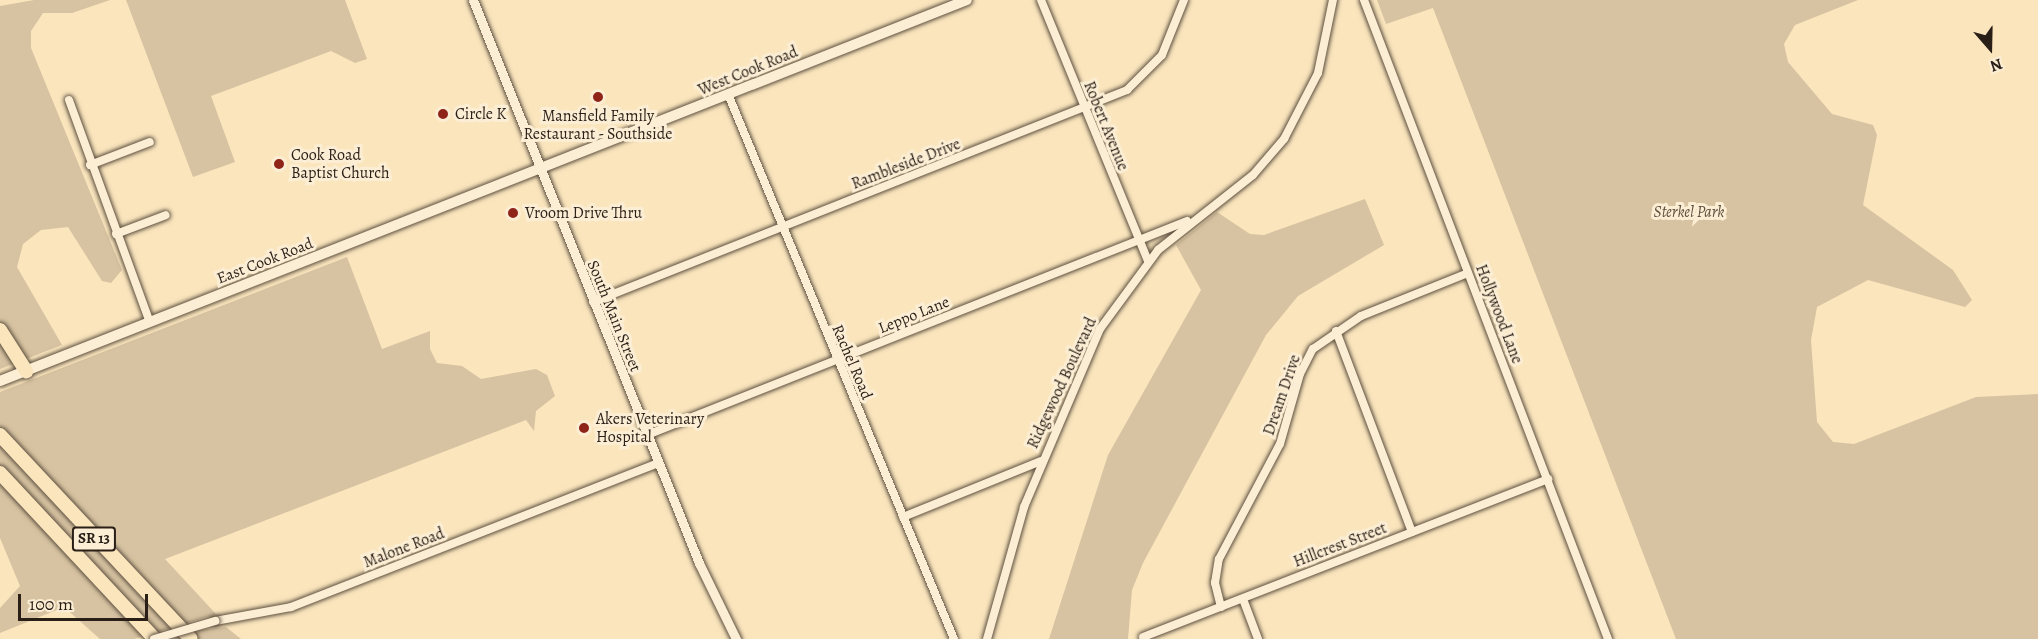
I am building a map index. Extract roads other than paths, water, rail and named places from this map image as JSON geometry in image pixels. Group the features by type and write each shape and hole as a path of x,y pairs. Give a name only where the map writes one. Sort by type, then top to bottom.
{"highway":[{"path":"0,330 26,371"},
{"name":"SR 13","path":"0,435 191,639"},
{"name":"SR 13","path":"0,473 154,639"}],"main road":[{"name":"West Cook Road","path":"540,170 967,0"},
{"name":"East Cook Road","path":"0,381 540,170"}],"street":[{"name":"South Main Street","path":"472,0 658,464 736,639"},
{"name":"Robert Avenue","path":"1041,0 1148,261"},
{"name":"Rambleside Drive","path":"593,302 1127,90 1154,67 1177,27 1184,0"},
{"name":"Ridgewood Boulevard","path":"987,639 1003,568 1041,461 1100,329 1148,261 1191,220 1253,175 1284,139 1318,73 1334,0"},
{"name":"Hollywood Lane","path":"1364,0 1608,639"},
{"name":"Rachel Road","path":"728,94 836,360 954,639"},
{"path":"69,100 90,165 150,322"},
{"path":"90,165 150,142"},
{"path":"116,234 166,215"},
{"name":"Leppo Lane","path":"647,435 1191,220"},
{"name":"Dream Drive","path":"1221,608 1215,583 1222,552 1280,444 1302,367 1313,349 1336,331 1468,273"},
{"path":"1336,331 1412,532"},
{"path":"903,517 1041,461"},
{"name":"Malone Road","path":"154,639 215,621 291,607 658,464"},
{"name":"Hillcrest Street","path":"1143,638 1548,479"},
{"path":"1243,599 1258,639"}],"place":[{"name":"Mansfield Family Restaurant - Southside","path":"598,97"},
{"name":"Circle K","path":"443,114"},
{"name":"Cook Road Baptist Church","path":"279,164"},
{"name":"Vroom Drive Thru","path":"513,213"},
{"name":"Akers Veterinary Hospital","path":"584,428"}],"park label":[{"name":"Sterkel Park","path":"1689,212"}]}
